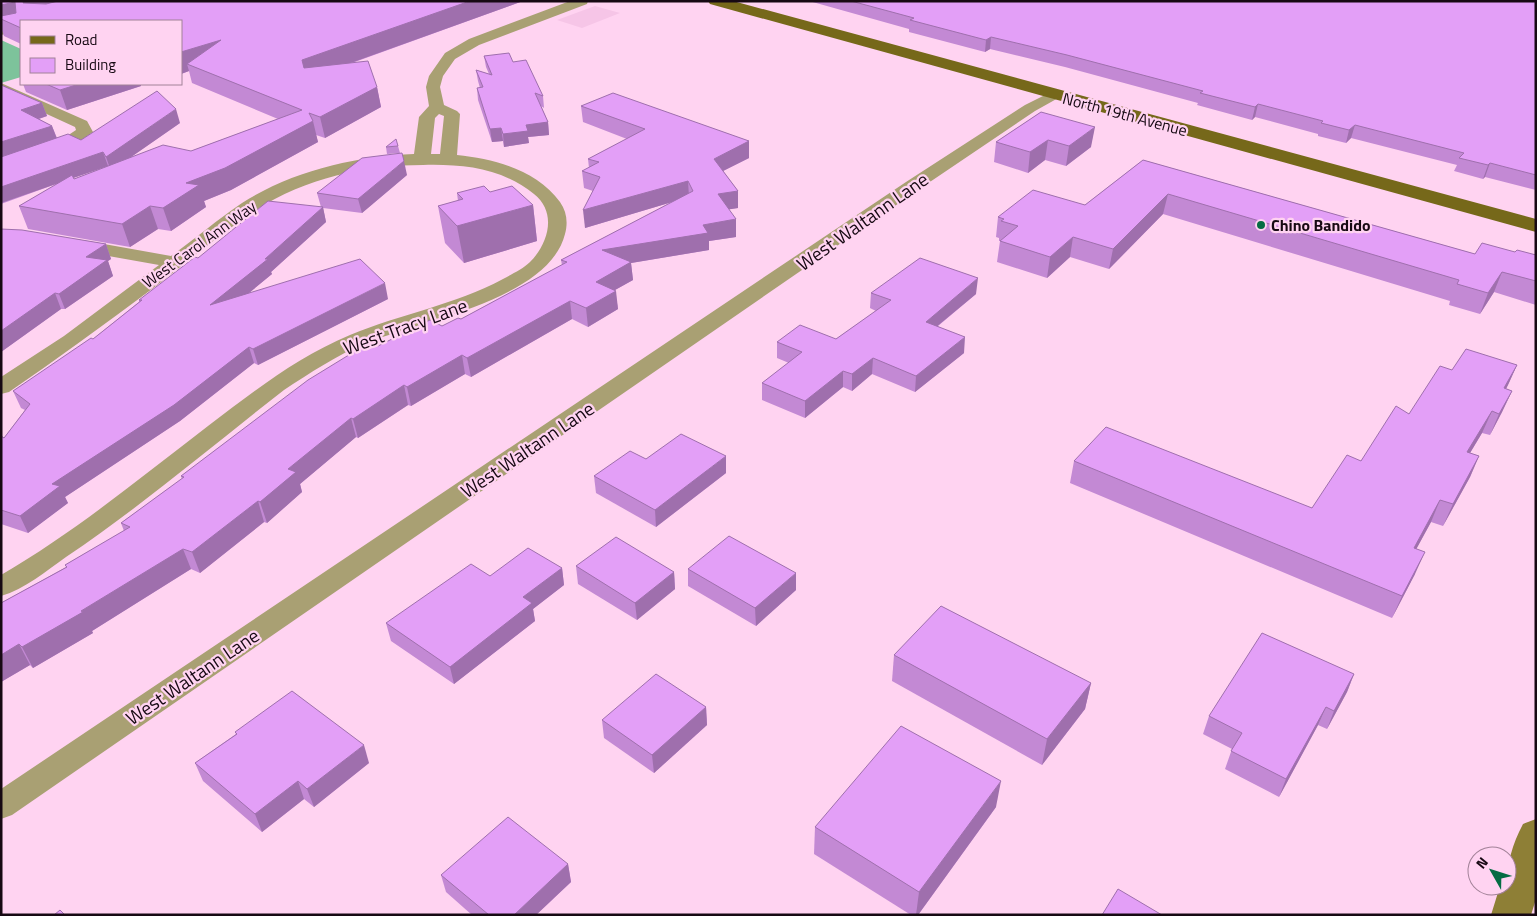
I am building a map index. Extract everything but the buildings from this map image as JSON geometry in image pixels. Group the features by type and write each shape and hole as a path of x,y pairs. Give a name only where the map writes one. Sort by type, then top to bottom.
{"main road":[{"name":"North 19th Avenue","path":"715,1 1536,226"},
{"path":"1511,915 1536,835"}],"street":[{"path":"437,108 433,87 436,76 450,56 461,48 582,1"},
{"path":"1,31 20,26"},
{"path":"1,87 81,124 85,132 66,143 1,166"},
{"name":"West Waltann Lane","path":"1,806 920,181 1030,108 1055,94"},
{"path":"422,160 428,117 437,108"},
{"path":"437,108 452,114 448,160"},
{"name":"West Carol Ann Way","path":"1,387 71,340 173,262 248,207 270,194 295,182 356,166 422,160 448,160"},
{"name":"West Tracy Lane","path":"1,587 28,572 83,534 276,385 307,366 366,336 482,298 501,289 537,266 554,245 559,218 554,203 538,187 516,176 490,166 448,160"},
{"path":"57,242 173,262"}],"shaded area":[{"path":"595,6 620,13 582,28 557,20"}],"green space":[{"path":"1,40 20,49 20,77 1,83"}],"place":[{"name":"Chino Bandido","path":"1261,225"}]}
